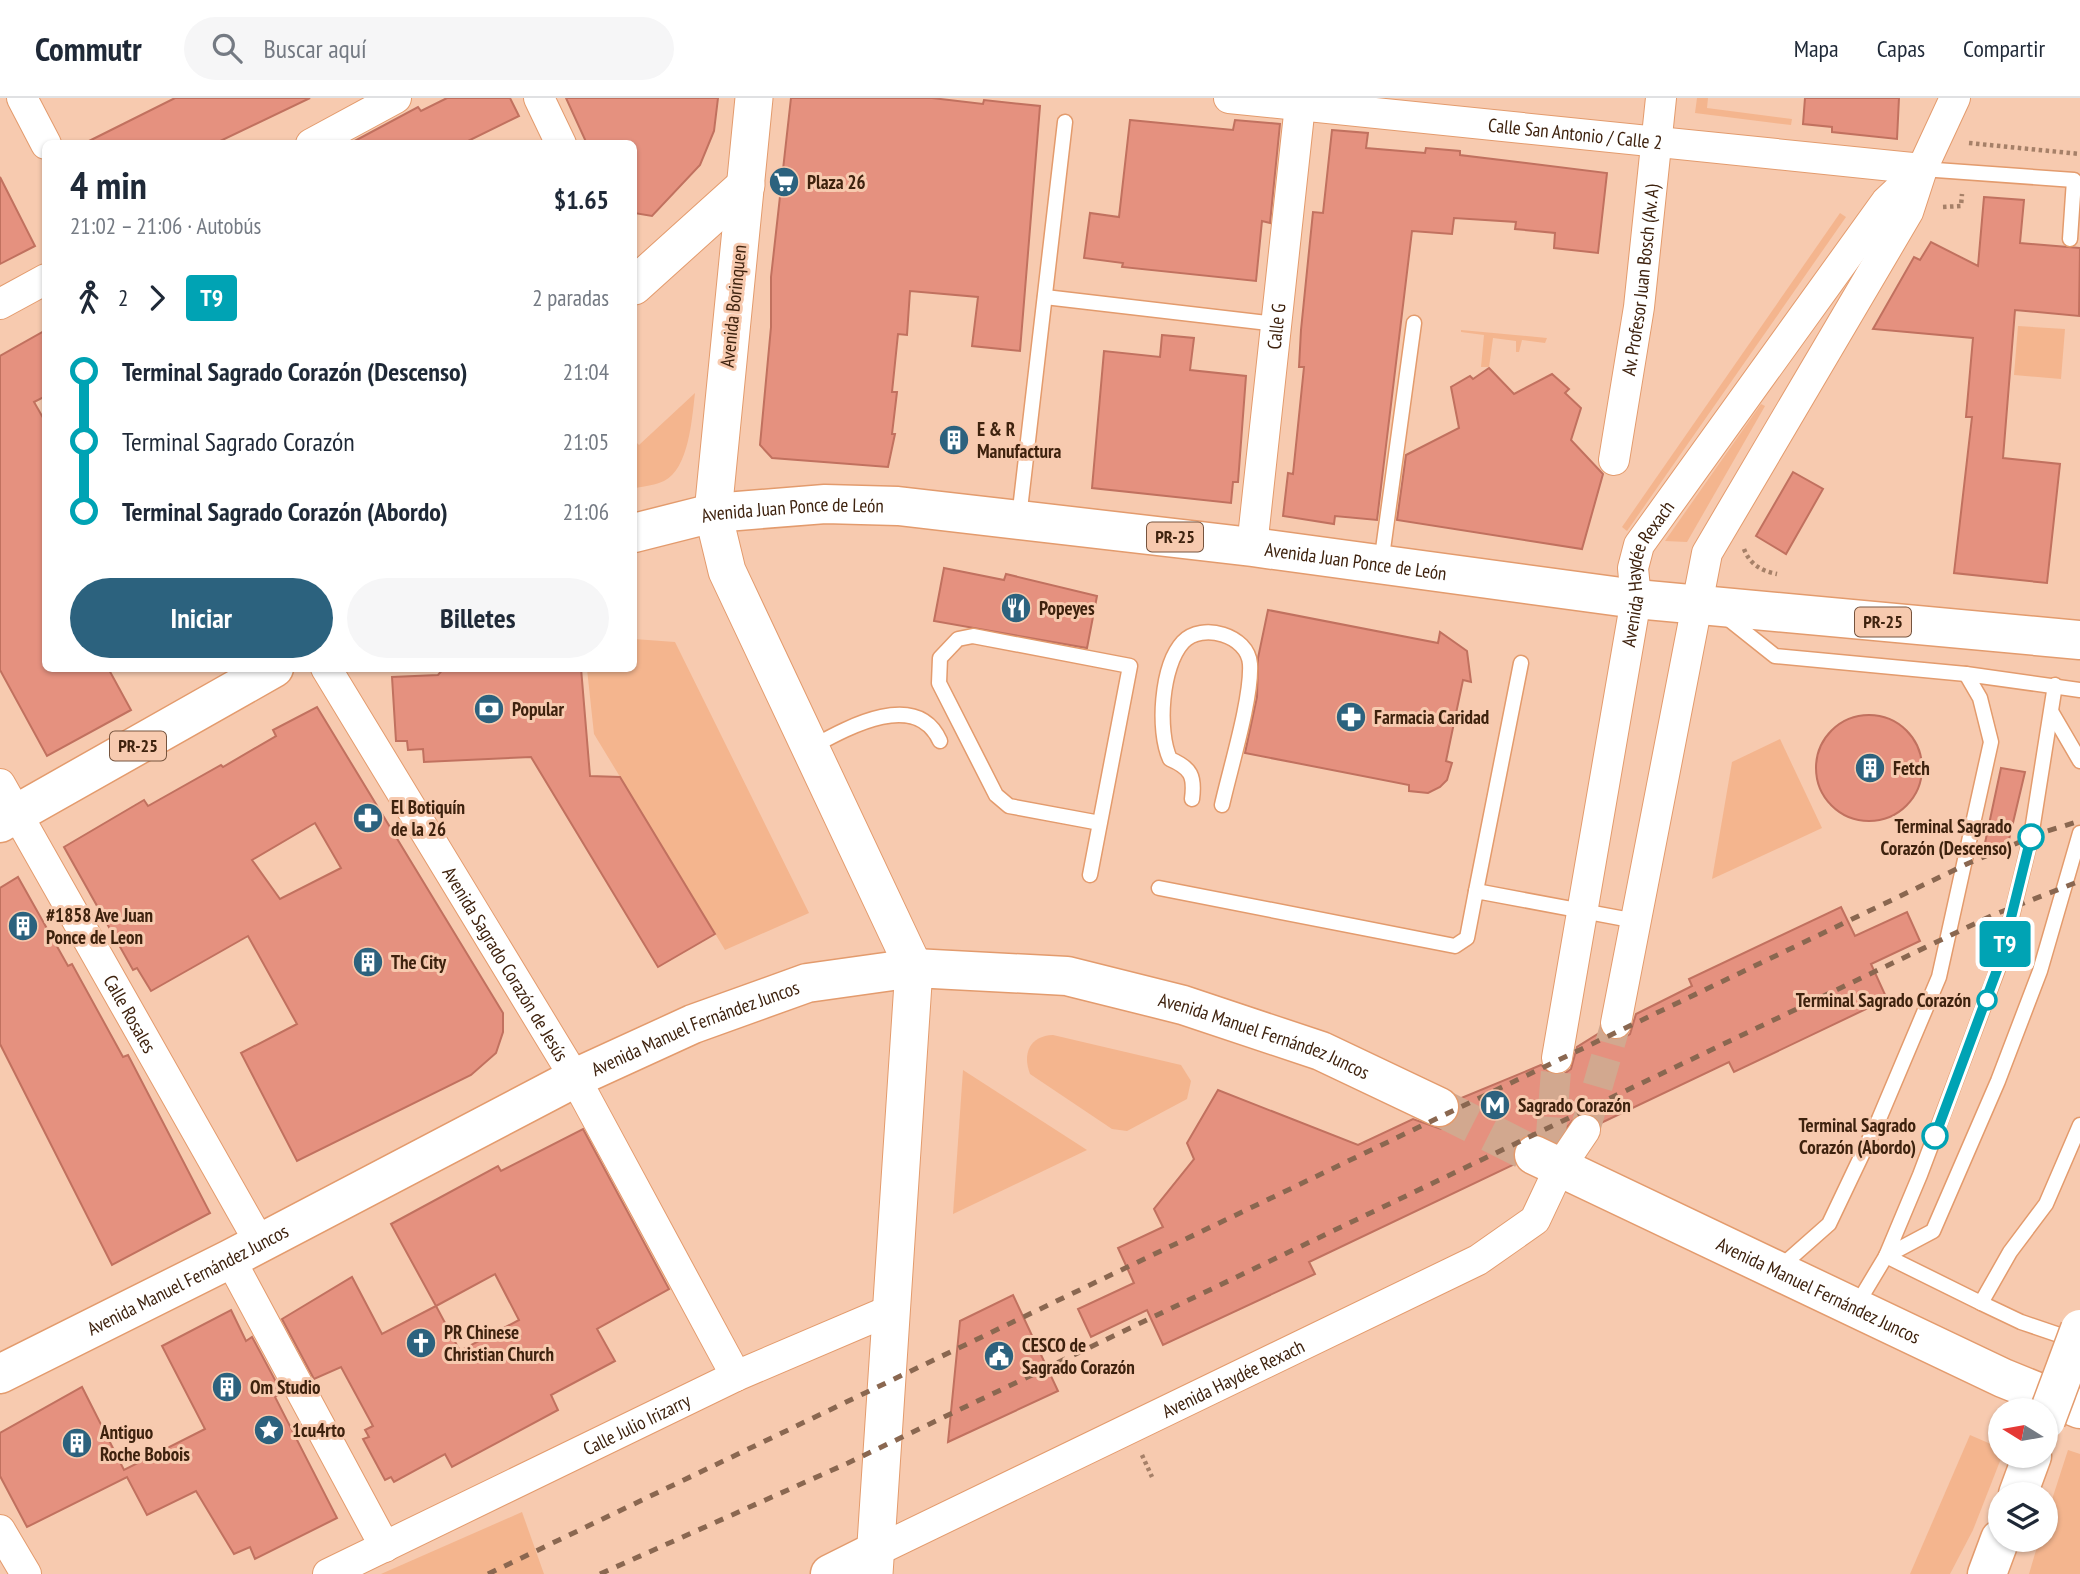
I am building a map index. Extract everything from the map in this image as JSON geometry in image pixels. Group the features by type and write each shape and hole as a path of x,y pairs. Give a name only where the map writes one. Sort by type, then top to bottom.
{"main road":[{"name":"Avenida Juan Ponce de León","path":"637,532 713,513 825,504 898,506 1252,547 1636,599 2080,640"},
{"name":"PR-25","path":"3,813 267,672"},
{"name":"Avenida Manuel Fernández Juncos","path":"0,1374 245,1251 575,1079 693,1024 807,983 914,968 1067,976 1183,1005 1321,1051 1439,1107"},
{"name":"Avenida Manuel Fernández Juncos","path":"1548,1156 2003,1378 2080,1409"},
{"path":"2054,1398 2080,1329"},
{"path":"1987,1574 1995,1552"},
{"path":"830,1574 874,1563"}],"street":[{"path":"22,98 44,140"},
{"path":"318,140 396,98"},
{"path":"539,98 559,140"},
{"name":"Avenida Borinquen","path":"754,98 713,513 727,571 914,968"},
{"name":"Calle San Antonio / Calle 2","path":"1229,98 1922,169"},
{"name":"Av. Profesor Juan Bosch (Av. A)","path":"1614,460 1639,307 1661,98"},
{"name":"Avenida Haydée Rexach","path":"1616,1023 1704,604 1707,554 1908,212 1922,169 1955,98"},
{"name":"Calle G","path":"1252,547 1300,105"},
{"name":"Avenida Haydée Rexach","path":"1558,1058 1636,599 1633,568 1639,545 1886,202 1922,169"},
{"path":"637,283 746,185"},
{"path":"0,303 42,281"},
{"name":"Avenida Sagrado Corazón de Jesús","path":"328,672 575,1079 736,1376"},
{"name":"Calle Rosales","path":"3,813 245,1251 384,1547"},
{"path":"874,1563 914,968"},
{"name":"Avenida Haydée Rexach","path":"874,1563 1478,1260 1535,1220 1548,1156 1585,1130"},
{"name":"Calle Julio Irizarry","path":"328,1574 736,1376 893,1309"},
{"path":"0,1531 26,1574"}],"lane":[{"path":"1019,518 1065,122"},
{"path":"1922,169 2074,180 2070,239"},
{"path":"1045,297 1276,324"},
{"path":"1380,566 1414,323"},
{"path":"1704,604 1775,656 1966,674 2080,690"},
{"path":"1192,799 1194,780 1187,766 1170,759 1163,744 1160,719 1174,654 1185,640 1202,633 1225,634 1242,645 1250,662 1247,690 1222,805"},
{"path":"1090,875 1100,823 1130,666 973,636 958,639 940,658 939,683 996,795 1009,806 1100,823"},
{"path":"1159,888 1455,946 1467,938 1521,663"},
{"path":"1778,1270 1829,1224 1889,1095 1939,977 1991,742 1980,698 1966,674"},
{"path":"1856,1307 1886,1256 1920,1175 2000,962 2031,837 2055,685"},
{"path":"2052,713 2074,745 2080,761"},
{"path":"809,749 868,720 898,715 923,720 935,731 940,741"},
{"path":"1886,1256 1933,1231 2040,971 2080,833"},
{"path":"1476,891 1636,921"},
{"path":"1982,1303 2010,1252 2046,1204 2080,1125"},
{"path":"1886,1256 2021,1322 2080,1342"}],"path":[{"path":"1969,144 2080,154"},
{"path":"1937,210 1961,206 1963,191 1974,192"},
{"path":"1744,548 1748,558 1758,568 1784,575"}],"shaded area":[{"path":"1697,98 1708,98 1707,108 1792,119 1791,125 1695,113"},
{"path":"1840,213 1846,217 1627,531 1622,527"},
{"path":"2018,326 2065,329 2061,379 2014,375"},
{"path":"1461,330 1547,338 1545,343 1522,340 1519,352 1516,352 1516,341 1493,338 1489,367 1481,367 1484,335"},
{"path":"695,393 688,442 679,466 672,475 664,481 637,488 637,443 639,445"},
{"path":"1761,404 1765,406 1687,542 1665,541"},
{"path":"637,639 675,642 809,913 725,950 594,734 587,672 637,672"},
{"path":"1780,739 1822,828 1712,879 1732,762"},
{"path":"1053,1035 1181,1065 1191,1081 1187,1099 1127,1131 1112,1129 1030,1074 1027,1059 1030,1047 1039,1039"},
{"path":"963,1070 1087,1150 953,1214"},
{"path":"1970,1435 1988,1443 1988,1468 1997,1468 1992,1482 1988,1482 1988,1492 1973,1530 1950,1574 1910,1574"},
{"path":"2068,1450 2080,1454 2080,1574 2029,1574 2035,1552 2058,1552 2058,1482"},
{"path":"522,1512 544,1574 381,1574"}],"building":[{"path":"175,98 310,98 222,140 91,140"},
{"path":"447,98 510,98 519,116 470,140 356,140 418,107 421,111"},
{"path":"566,98 718,98 714,131 700,165 652,216 637,214 637,140 585,140"},
{"path":"791,98 932,98 983,104 984,100 1040,106 1020,351 972,346 978,297 910,291 907,335 898,334 892,392 897,392 892,434 895,434 888,467 772,458 760,445 771,327 771,277"},
{"path":"1805,98 1899,98 1897,139 1832,132 1832,127 1803,124"},
{"path":"1130,120 1233,130 1235,120 1280,124 1270,223 1262,221 1256,281 1122,267 1123,263 1084,258 1090,213 1119,217"},
{"path":"1332,130 1368,133 1366,148 1425,153 1426,148 1460,151 1460,155 1607,173 1598,253 1554,248 1555,233 1515,229 1516,222 1454,218 1452,234 1412,231 1377,520 1335,516 1334,524 1283,516 1288,473 1293,474 1304,367 1299,367 1301,330 1313,212 1323,213"},
{"path":"0,177 35,246 0,264"},
{"path":"1984,197 2024,200 2020,243 2080,248 2079,316 2015,310 2003,458 2060,464 2047,583 1954,573 1972,417 1966,417 1973,338 1873,329 1914,257 1920,260 1931,242 1978,266"},
{"path":"42,332 42,398 34,402 42,416 42,672 110,672 131,710 47,756 0,670 0,356"},
{"path":"1162,335 1194,338 1190,370 1246,376 1238,482 1233,482 1231,503 1092,488 1104,351 1160,357"},
{"path":"1489,368 1514,394 1552,374 1569,389 1565,393 1581,408 1571,440 1603,474 1582,549 1397,520 1406,455 1459,428 1451,387 1470,376 1473,379"},
{"path":"1793,472 1823,489 1786,554 1756,536"},
{"name":"Popeyes","path":"944,568 1004,580 1006,574 1097,596 1087,648 934,621"},
{"name":"Farmacia Caridad","path":"1268,610 1438,643 1440,632 1467,651 1471,682 1463,680 1446,761 1452,763 1447,780 1428,793 1409,791 1409,785 1245,753 1257,697 1258,658"},
{"path":"441,672 581,672 590,776 620,777 715,934 658,967 531,757 424,762 423,749 408,750 407,741 396,741 392,677 438,675"},
{"path":"317,707 503,1013 503,1032 496,1053 471,1075 297,1161 241,1053 297,1024 248,936 151,991 137,968 133,970 64,847 144,800 148,806 221,765 223,767 276,736 273,730","holes":["315,823 341,868 280,899 252,860"]},
{"name":"Fetch","path":"1869,715 1889,719 1906,731 1918,748 1922,768 1918,788 1906,805 1889,817 1869,821 1849,817 1832,805 1820,788 1816,768 1820,748 1832,731 1849,719"},
{"path":"2001,768 2025,772 2007,848 1985,843"},
{"path":"18,877 68,966 72,964 123,1057 128,1055 210,1213 112,1265 0,1044 0,888"},
{"path":"1841,907 1855,936 1907,912 1920,941 1871,964 1887,999 1734,1072 1729,1062 1601,1123 1594,1115 1578,1114 1556,1141 1533,1133 1522,1137 1514,1146 1515,1164 1309,1262 1315,1274 1163,1345 1147,1310 1091,1337 1078,1309 1134,1283 1118,1248 1163,1227 1154,1209 1194,1159 1187,1143 1218,1090 1358,1145 1413,1119 1441,1129 1452,1125 1458,1117 1459,1099 1541,1065 1553,1075 1564,1074 1571,1069 1577,1047 1601,1032 1612,1040 1622,1039 1630,1034 1636,1014 1692,986 1689,979"},
{"path":"583,1129 669,1289 597,1329 615,1361 551,1395 558,1410 452,1467 445,1454 394,1482 391,1477 385,1480 363,1439 369,1437 365,1430 373,1426 341,1367 314,1379 282,1319 352,1277 382,1334 436,1306 391,1224 498,1166 501,1171","holes":["495,1274 519,1320 460,1351 436,1306"]},
{"name":"CESCO de Sagrado Corazón","path":"1013,1295 1058,1391 948,1442 960,1321"},
{"path":"231,1310 246,1341 252,1337 282,1393 275,1397 337,1518 255,1559 250,1547 234,1554 196,1491 147,1515 127,1477 27,1527 0,1476 0,1433 82,1387 124,1470 205,1429 162,1346"}],"tunnel":[{"path":"1585,1130 1616,1023"},
{"path":"1550,1147 1557,1058"},
{"path":"1439,1107 1534,1155"}],"railway":[{"path":"488,1574 1969,863 2044,832 2080,821"},
{"path":"600,1574 848,1463 1993,915 2080,881"}],"bus line":[{"name":"T9","path":"1935,1136 2000,962 2031,837"}],"place":[{"name":"Plaza 26","path":"784,182"},
{"name":"E & R Manufactura","path":"954,440"},
{"name":"Popeyes","path":"1016,608"},
{"name":"Popular","path":"489,709"},
{"name":"Farmacia Caridad","path":"1351,717"},
{"name":"Fetch","path":"1870,768"},
{"name":"El Botiquín de la 26","path":"368,818"},
{"name":"Terminal Sagrado Corazón (Descenso)","path":"2031,837"},
{"name":"#1858 Ave Juan Ponce de Leon","path":"23,926"},
{"name":"The City","path":"368,962"},
{"name":"Terminal Sagrado Corazón","path":"1987,1000"},
{"name":"Sagrado Corazón","path":"1495,1105"},
{"name":"Terminal Sagrado Corazón (Abordo)","path":"1935,1136"},
{"name":"PR Chinese Christian Church","path":"421,1343"},
{"name":"CESCO de Sagrado Corazón","path":"999,1356"},
{"name":"Om Studio","path":"227,1387"},
{"name":"1cu4rto","path":"269,1430"},
{"name":"Antiguo Roche Bobois","path":"77,1443"}]}
